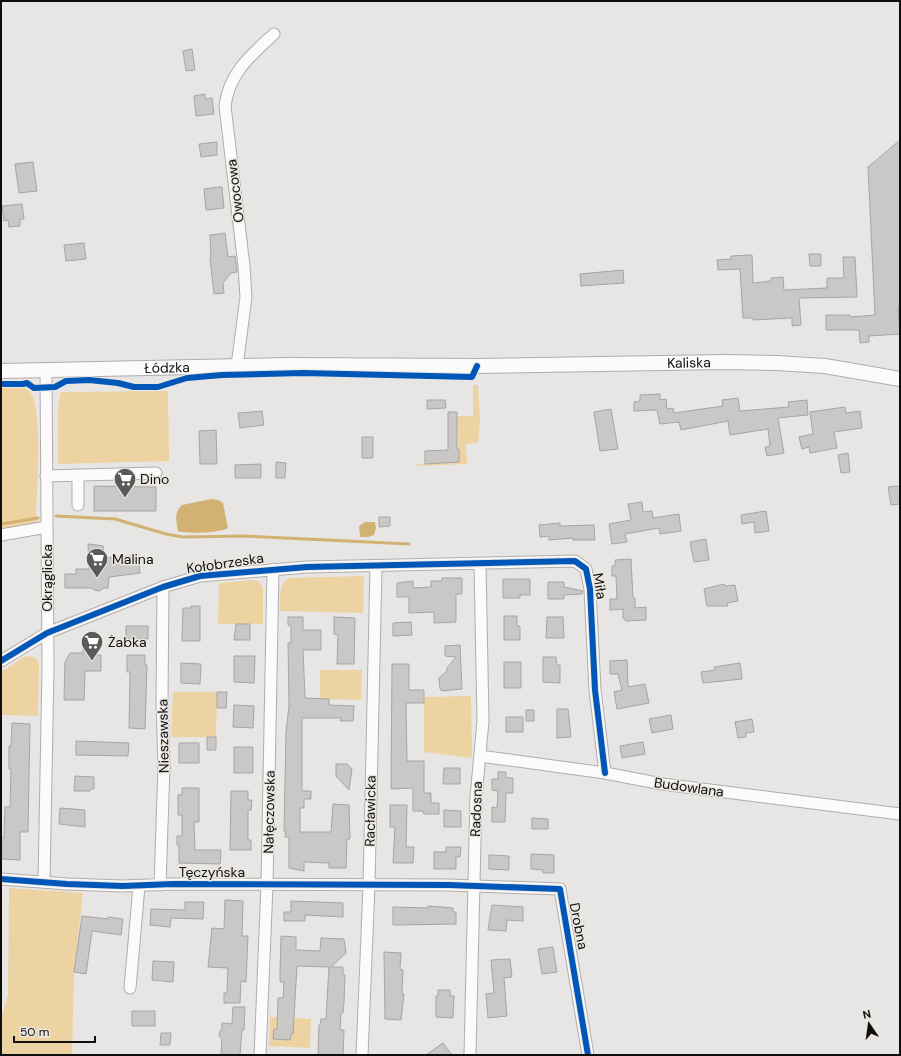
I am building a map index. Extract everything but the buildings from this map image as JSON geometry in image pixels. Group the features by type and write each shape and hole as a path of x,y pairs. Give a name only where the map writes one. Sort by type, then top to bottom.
{"main road":[{"name":"Kaliska","path":"477,366 724,362 776,363 832,367 900,379"},
{"name":"Łódzka","path":"1,371 237,366 477,366"}],"street":[{"name":"Owocowa","path":"237,366 246,297 244,266 225,106 226,95 235,75 248,57 274,34"},
{"name":"Okrąglicka","path":"44,882 48,633 46,370"},
{"path":"46,476 156,473"},
{"path":"78,475 78,505"},
{"path":"1,535 47,527"},
{"name":"Miła","path":"422,565 565,560 574,561 581,564 586,569 590,589 595,690 605,772"},
{"name":"Radosna","path":"470,1055 476,797 483,721 480,563"},
{"name":"Kołobrzeska","path":"1,661 48,633 163,587 200,576 273,569 422,565"},
{"name":"Racławicka","path":"362,1055 369,886 376,567"},
{"name":"Nałęczowska","path":"260,1055 267,885 273,569"},
{"name":"Nieszawska","path":"160,885 164,766 162,702 163,587"},
{"name":"Budowlana","path":"480,756 605,772 662,784 900,814"},
{"name":"Tęczyńska","path":"1,878 44,882 139,886 423,886"},
{"path":"130,988 139,886"},
{"name":"Drobna","path":"423,886 474,886 560,890 588,1055"}],"shaded area":[{"path":"473,385 478,385 480,421 478,443 466,444 467,464 417,466 417,464 459,462 457,416 473,416"},
{"path":"1,387 25,388 33,398 38,428 36,512 38,526 1,532"},
{"path":"168,391 169,461 58,464 58,408 61,392"},
{"path":"211,499 218,500 223,503 228,528 219,531 203,532 178,531 176,520 179,508 182,505"},
{"path":"365,522 375,522 376,528 374,535 360,537 359,526"},
{"path":"364,576 363,613 280,611 281,588 285,581 289,578"},
{"path":"253,580 258,581 263,588 263,624 218,624 219,583"},
{"path":"30,656 36,658 39,663 38,716 1,715 1,672 24,657"},
{"path":"320,670 362,670 361,700 320,699"},
{"path":"173,692 217,692 216,737 171,737"},
{"path":"471,696 472,758 424,752 424,697"},
{"path":"9,888 83,893 74,972 72,1055 1,1055 1,1018 8,995"},
{"path":"270,1017 311,1019 310,1048 269,1046"}],"waterway":[{"path":"56,516 115,519 166,534 183,537 244,536 409,544"},
{"path":"1,524 38,518"}],"cycle path":[{"path":"1,384 27,383 34,388 55,387 66,381 89,380 118,383 134,387 158,387 187,378 222,375 303,373 472,377 477,366"},
{"path":"1,661 47,633 163,587 200,576 307,567 575,561 586,569 590,589 595,690 605,773"},
{"path":"1,879 67,884 123,886 173,884 449,885 560,889 588,1055"}],"place":[{"name":"Dino","path":"125,498"},
{"name":"Malina","path":"97,578"},
{"name":"Żabka","path":"92,662"}]}
